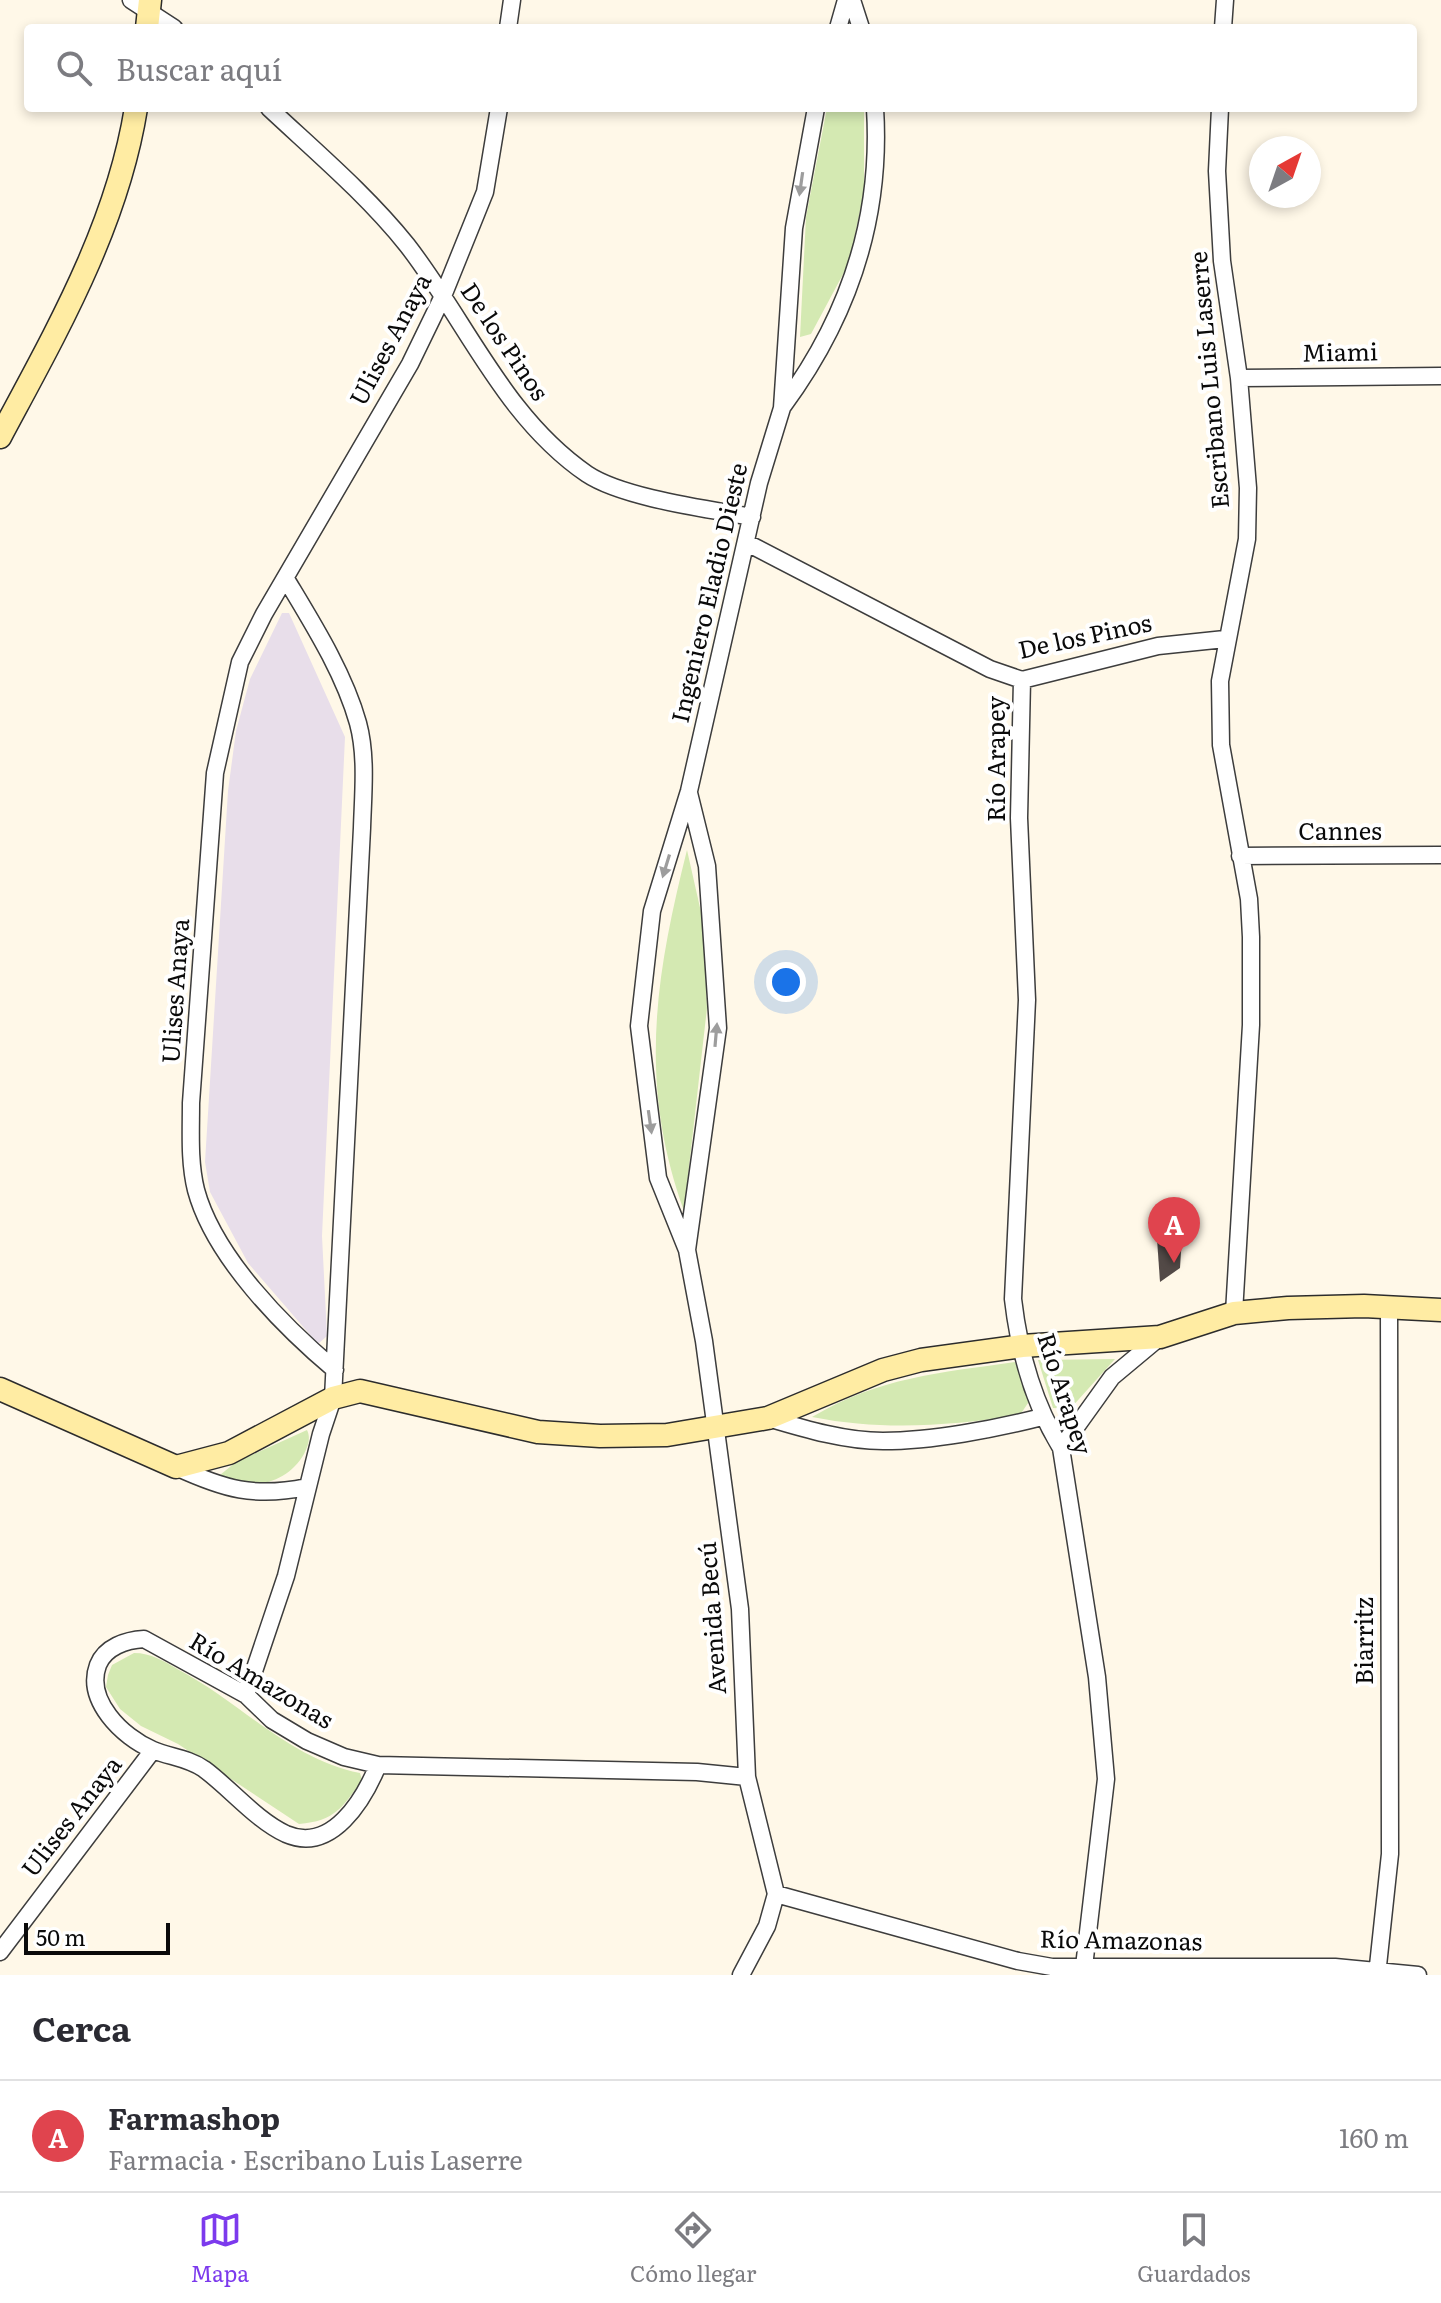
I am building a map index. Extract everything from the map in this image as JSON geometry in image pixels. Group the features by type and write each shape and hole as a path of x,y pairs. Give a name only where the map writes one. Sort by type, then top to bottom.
{"street":[{"path":"509,24 512,0"},
{"path":"840,24 849,0"},
{"path":"849,0 859,24"},
{"path":"1223,24 1225,0"},
{"path":"144,9 168,24"},
{"path":"0,437 71,302 110,212 130,147 135,112"},
{"name":"De los Pinos","path":"273,112 373,207 406,243 506,393 531,424 589,475 675,503 752,517"},
{"name":"Ulises Anaya","path":"335,1370 299,1340 228,1252 196,1191 190,1142 215,773 240,662 264,614 410,364 443,296 485,192 498,112"},
{"name":"Ingeniero Eladio Dieste","path":"687,1250 658,1178 639,1026 652,911 689,791 726,622 782,408 794,228 815,112"},
{"name":"Ingeniero Eladio Dieste","path":"782,408 814,365 844,300 864,245 876,168 875,112"},
{"name":"Escribano Luis Laserre","path":"1220,112 1217,171 1222,261 1239,378 1248,488 1247,539 1238,597 1225,639 1220,681 1221,745 1249,899 1251,1025 1234,1313"},
{"name":"Miami","path":"1239,378 1441,376"},
{"name":"De los Pinos","path":"747,543 990,669 1022,680 1158,646 1225,639"},
{"path":"246,1695 286,1576 307,1487 333,1398 362,828 363,749 358,723 313,624 286,579"},
{"name":"Río Arapey","path":"1022,680 1019,818 1027,1000 1013,1299 1022,1346 1042,1417 1061,1448 1097,1677 1106,1779 1084,1971"},
{"name":"Ingeniero Eladio Dieste","path":"687,1250 718,1028 707,866 689,791"},
{"name":"Cannes","path":"1240,856 1441,855"},
{"name":"Avenida Becú","path":"687,1250 717,1426 740,1609 747,1777 776,1894"},
{"name":"Biarritz","path":"1377,1974 1390,1854 1389,1307"},
{"path":"176,1467 229,1453 333,1398 368,1392 538,1432 600,1436 667,1435 768,1418 883,1370 921,1360 1022,1346 1160,1337 1234,1313 1288,1308 1441,1310"},
{"path":"1061,1448 1112,1377 1160,1337"},
{"path":"0,1389 220,1487 244,1492 285,1492 307,1487"},
{"path":"768,1418 804,1429 883,1441 1011,1425 1042,1417"},
{"name":"Río Amazonas","path":"378,1765 366,1794 346,1819 325,1833 307,1839 286,1834 202,1768 177,1756 153,1750 130,1735 99,1700 94,1678 100,1660 114,1646 144,1639 246,1695 272,1720 307,1741 344,1757 378,1765 697,1772 747,1777"},
{"name":"Ulises Anaya","path":"0,1952 153,1750"},
{"path":"741,1975 767,1926 776,1894"},
{"name":"Río Amazonas","path":"776,1894 1018,1961 1084,1971 1335,1967 1377,1974 1418,1975"}],"shaded area":[{"path":"282,613 289,613 345,737 322,1236 327,1336 318,1344 248,1263 210,1192 205,1162 228,791 236,731 250,679"}],"green space":[{"path":"826,112 864,112 864,192 849,263 811,334 800,337 806,217"},
{"path":"687,850 703,921 707,1008 684,1211 661,1119 656,1074 656,1030 667,942"},
{"path":"1115,1359 1070,1409 1053,1408 1038,1360"},
{"path":"1015,1362 1030,1400 1020,1415 916,1425 864,1424 812,1417 886,1385"},
{"path":"307,1430 309,1436 304,1454 297,1464 278,1478 243,1484 220,1475 236,1462"},
{"path":"134,1653 152,1656 168,1664 288,1743 335,1766 360,1773 362,1780 330,1816 299,1824 178,1744 141,1726 120,1709 106,1687 108,1675 112,1665"}],"building":[{"path":"1182,1237 1180,1268 1160,1282 1157,1239"}],"place":[{"name":"Farmashop","path":"1174,1263"}]}
